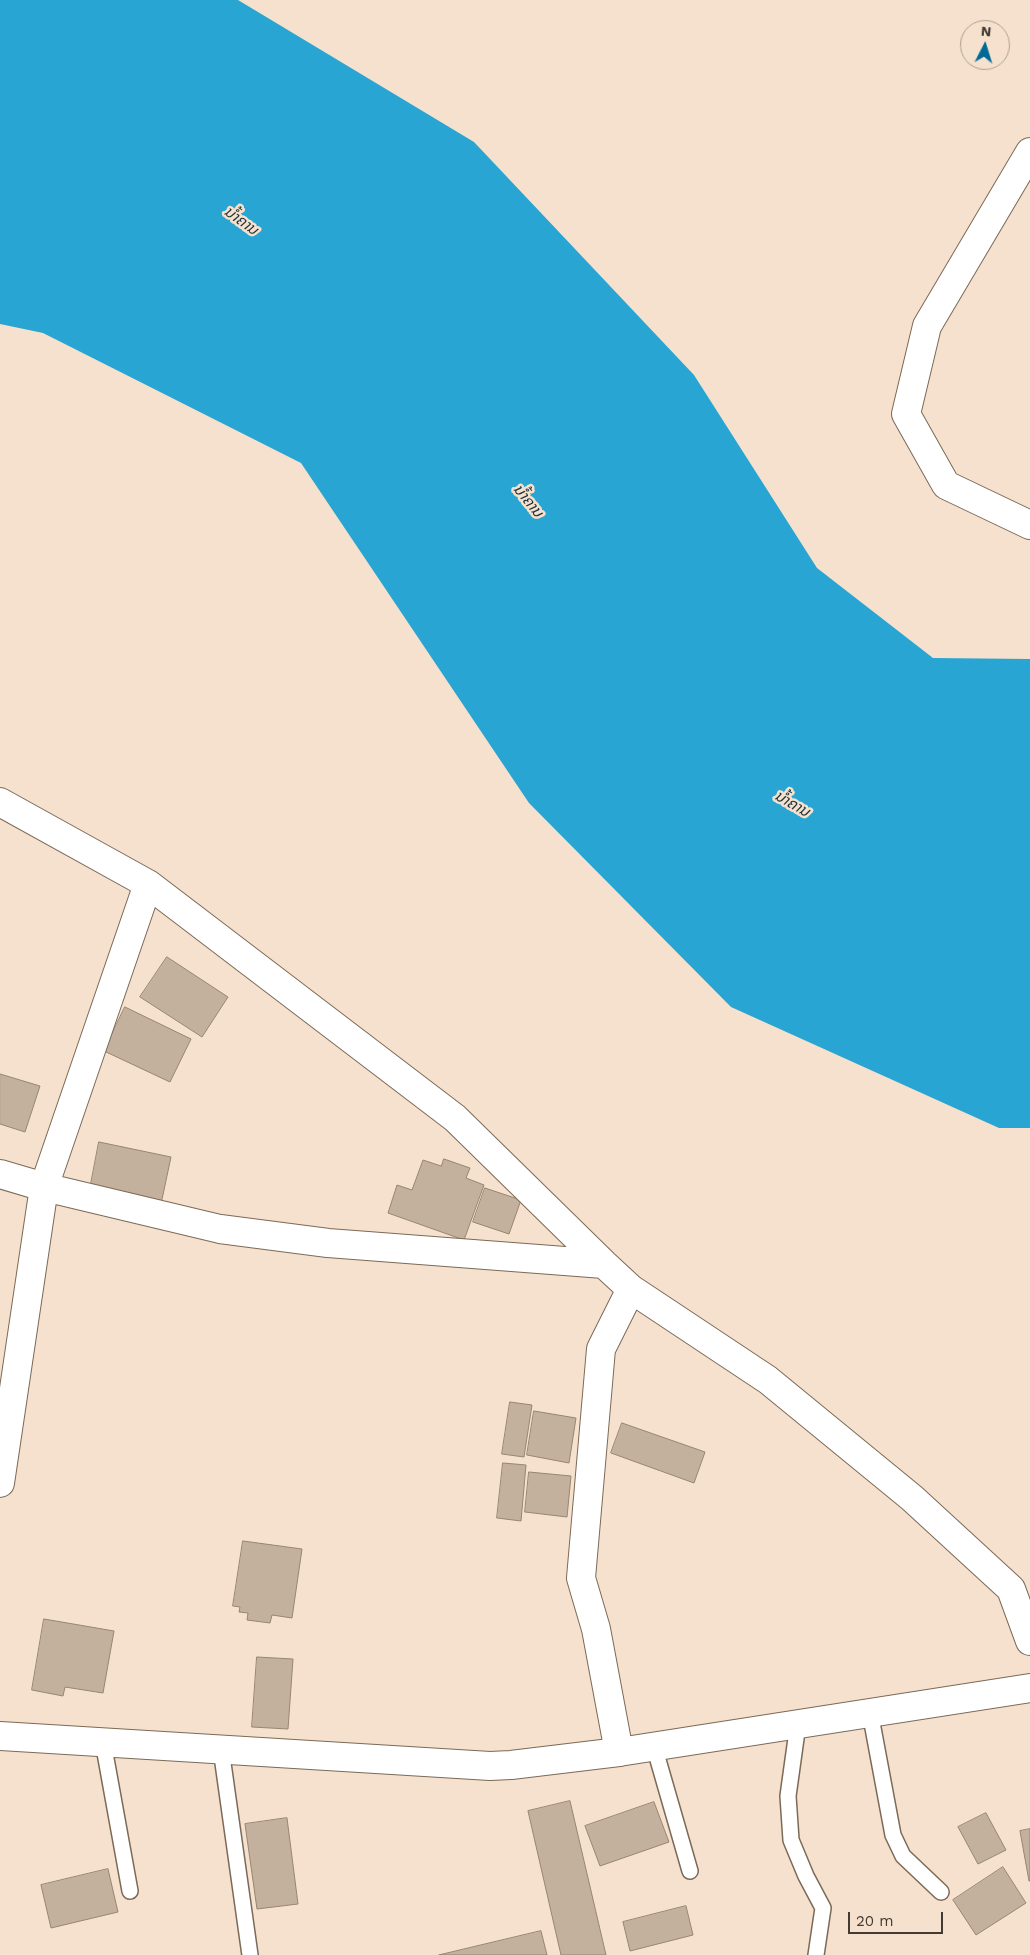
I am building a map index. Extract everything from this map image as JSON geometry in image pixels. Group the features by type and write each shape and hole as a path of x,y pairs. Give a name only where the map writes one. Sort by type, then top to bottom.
{"street":[{"path":"1030,152 927,326 906,414 946,485 1030,525"},
{"path":"0,802 148,884 455,1118 632,1289 768,1380 912,1498 1011,1589 1030,1641"},
{"path":"0,1483 44,1187 148,884"},
{"path":"0,1174 44,1187 230,1230 328,1243 604,1264"},
{"path":"619,1752 596,1629 581,1578 601,1349 632,1289"},
{"path":"0,1736 490,1766 619,1752 1030,1688"}],"lane":[{"path":"870,1712 893,1835 903,1856 941,1892"},
{"path":"798,1724 788,1796 792,1840 806,1876 823,1908 816,1955"},
{"path":"103,1742 130,1891"},
{"path":"654,1746 690,1871"},
{"path":"221,1749 250,1955"}],"water":[{"name":"ນ້ຳຄານ","path":"0,0 238,0 474,142 694,375 817,568 933,658 1030,659 1030,1128 999,1128 731,1007 529,803 301,463 43,333 0,324"}],"building":[{"path":"167,957 228,997 202,1037 140,997"},
{"path":"125,1007 191,1039 170,1082 104,1051"},
{"path":"0,1074 40,1086 25,1132 0,1124"},
{"path":"99,1142 171,1157 161,1204 90,1189"},
{"path":"444,1159 470,1168 466,1178 484,1185 464,1240 388,1213 397,1185 412,1190 423,1160 441,1166"},
{"path":"485,1188 521,1200 509,1234 473,1222"},
{"path":"510,1402 532,1405 524,1457 502,1454"},
{"path":"534,1411 576,1418 569,1463 527,1455"},
{"path":"622,1423 705,1452 694,1483 611,1453"},
{"path":"503,1463 526,1465 521,1521 497,1518"},
{"path":"529,1472 571,1476 567,1517 525,1512"},
{"path":"243,1541 302,1549 292,1618 272,1615 270,1623 247,1620 248,1613 239,1612 240,1607 233,1606"},
{"path":"44,1619 114,1631 103,1693 65,1687 63,1696 32,1690"},
{"path":"257,1657 293,1659 288,1729 252,1727"},
{"path":"570,1801 606,1955 561,1955 528,1811"},
{"path":"654,1802 669,1842 600,1866 585,1826"},
{"path":"986,1813 1006,1850 978,1864 958,1827"},
{"path":"287,1818 298,1904 257,1909 245,1824"},
{"path":"1030,1829 1030,1881 1029,1881 1020,1831"},
{"path":"1003,1867 1026,1903 976,1935 953,1900"},
{"path":"108,1869 118,1912 51,1928 41,1885"},
{"path":"686,1906 693,1935 630,1951 623,1922"},
{"path":"541,1931 547,1955 439,1955"}]}
